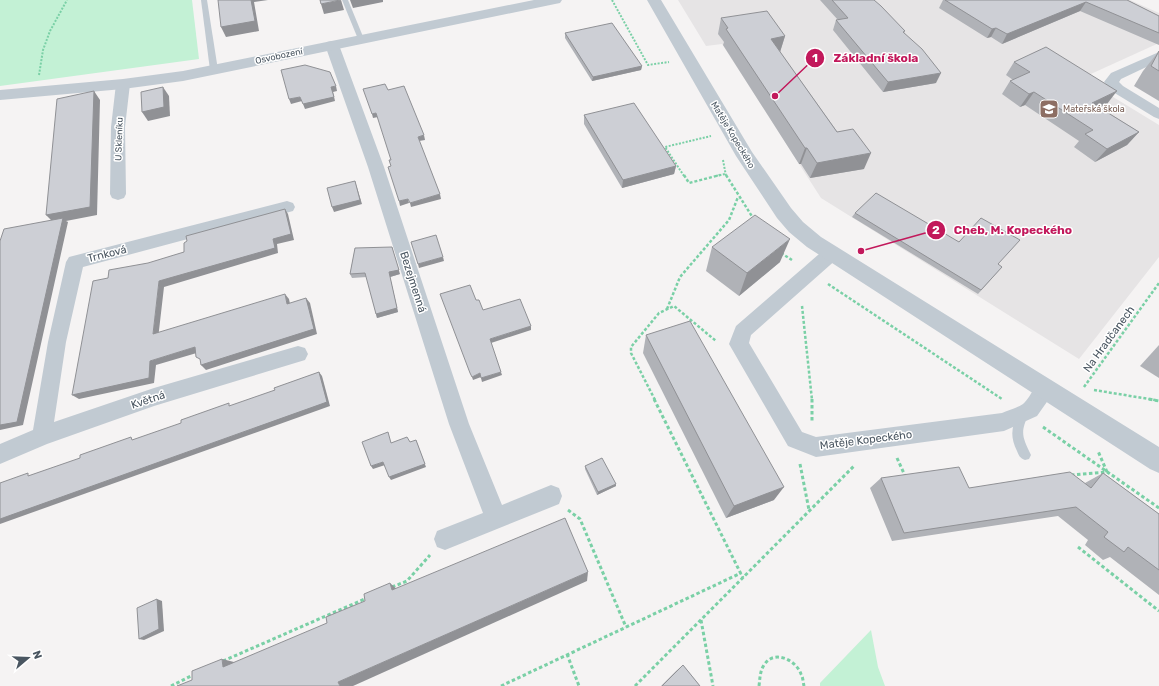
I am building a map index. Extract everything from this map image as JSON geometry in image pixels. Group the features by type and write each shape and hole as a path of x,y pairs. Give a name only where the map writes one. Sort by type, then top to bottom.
{"street":[{"name":"Osvobození","path":"3,95 123,84 183,76 556,0"},
{"name":"Matěje Kopeckého","path":"654,0 745,156 796,227 814,242 1159,461"},
{"name":"Bezejmenná","path":"332,45 376,166 459,424 496,518"},
{"path":"1159,56 1116,76 1111,82 1118,89 1159,114"},
{"name":"U Skleníku","path":"118,194 118,127 123,84"},
{"name":"Trnková","path":"42,436 57,342 75,262 287,207"},
{"path":"795,439 739,344 743,331 832,253"},
{"name":"Květná","path":"0,454 42,436 154,397 298,354"},
{"name":"Matěje Kopeckého","path":"795,439 816,447 1004,422 1030,410 1046,389"},
{"path":"445,539 551,496"}],"lane":[{"path":"204,0 214,70"},
{"path":"345,0 361,39"},
{"path":"1024,413 1017,426 1017,436 1025,455"}],"path":[{"path":"30,93 40,71 43,50 50,31 67,0"},
{"path":"612,0 648,65 657,64"},
{"path":"715,135 665,147 690,183 725,174"},
{"path":"666,309 680,277 729,220 738,196"},
{"path":"799,282 813,414 811,424 806,432 795,439 809,510"},
{"name":"Na Hradčanech","path":"1159,283 1083,388 1159,401"},
{"path":"719,346 716,340 674,306 659,313 631,347 631,353 743,578"},
{"path":"1024,413 1159,508"},
{"path":"888,438 906,479 914,478"},
{"path":"635,686 850,470"},
{"path":"1070,475 1107,472"},
{"path":"551,496 580,519 626,626"},
{"path":"386,590 408,580 445,539"},
{"path":"1078,547 1159,611"},
{"path":"501,686 741,573"},
{"path":"218,663 371,596"},
{"path":"701,619 713,686"},
{"path":"567,654 579,686"},
{"path":"759,686 758,675 762,665 771,659 780,656 788,658 798,667 804,679 804,686"},
{"path":"171,686 197,673"}],"shaded area":[{"path":"678,0 1130,0 1159,13 1159,43 1082,78 1159,125 1159,257 1079,359 821,198 722,44 706,46"}],"green space":[{"path":"0,0 192,0 199,59 0,86"},
{"path":"871,630 878,667 885,686 820,686 820,683"}],"building":[{"path":"218,0 251,0 255,21 221,27"},
{"path":"320,0 340,0 321,4"},
{"path":"832,0 874,0 905,31 903,32 922,49 941,73 888,82 836,20 848,18"},
{"path":"945,0 1127,0 1159,16 1159,33 1086,2 1007,34 996,28 992,29"},
{"path":"767,11 785,36 771,39 837,132 853,129 871,153 817,163 807,148 805,148 726,29 728,28 721,18"},
{"path":"612,23 642,66 593,77 565,33"},
{"path":"1046,47 1117,91 1092,103 1139,132 1107,149 1085,134 1093,130 1034,92 1029,94 1010,81 1030,72 1014,62"},
{"path":"1159,51 1159,71 1151,66"},
{"path":"305,65 330,72 336,86 331,87 334,97 303,104 300,97 289,99 281,70"},
{"path":"385,84 388,90 404,86 424,135 418,137 440,194 410,203 408,199 399,201 388,167 391,166 389,160 391,160 376,113 372,114 363,89"},
{"path":"163,87 164,107 142,112 141,92"},
{"path":"94,91 90,207 46,215 57,99"},
{"path":"634,103 676,166 623,180 584,115"},
{"path":"355,181 360,200 332,207 327,188"},
{"path":"876,193 959,242 981,218 1020,240 998,264 1002,267 981,290 855,213"},
{"path":"285,209 291,234 273,239 275,248 159,281 153,334 285,294 287,304 306,298 314,329 201,365 200,359 196,357 195,347 150,361 149,378 72,395 93,281 108,278 109,270 148,263 184,252 184,243 187,241 186,236"},
{"path":"755,215 790,239 747,273 712,247"},
{"path":"63,218 17,422 0,425 0,241 4,229"},
{"path":"436,235 443,257 418,264 411,242"},
{"path":"392,247 399,270 389,272 397,308 376,314 365,273 350,274 355,248"},
{"path":"470,285 476,300 479,300 483,310 520,299 531,326 490,339 501,372 481,378 480,373 472,377 470,373 440,294"},
{"path":"690,321 784,487 734,506 646,335"},
{"path":"319,372 327,402 0,519 0,483 28,473 28,476 80,458 80,455 131,437 132,440 181,423 181,420 229,403 229,406 275,390 274,388"},
{"path":"388,432 391,443 407,437 410,442 416,440 425,464 389,477 383,462 371,466 362,442"},
{"path":"602,458 616,484 598,492 585,466"},
{"path":"959,467 969,488 1070,472 1091,488 1103,473 1159,514 1159,570 1128,547 1124,552 1104,537 1108,532 1076,507 904,533 881,478"},
{"path":"565,518 588,572 338,682 340,686 177,686 192,680 192,671 222,659 223,667 327,623 326,617 365,601 364,594 390,583 392,590"},
{"path":"157,599 159,629 139,639 137,608"},
{"path":"683,665 700,686 662,686"}],"place":[{"name":"Základní škola","path":"775,96"},
{"name":"Mateřská škola","path":"1049,109"},
{"name":"Cheb, M. Kopeckého","path":"861,251"}]}
